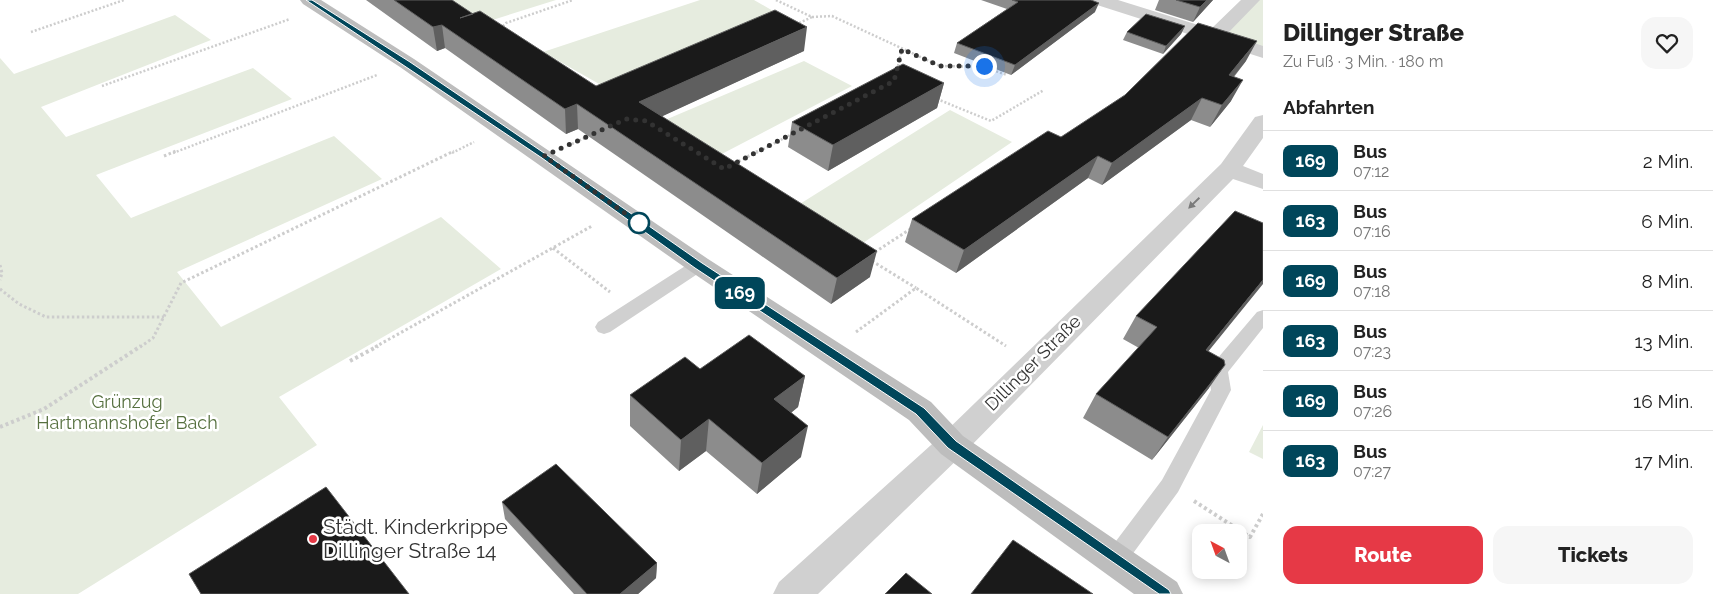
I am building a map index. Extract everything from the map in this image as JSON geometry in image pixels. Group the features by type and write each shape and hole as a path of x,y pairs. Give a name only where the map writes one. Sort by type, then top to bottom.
{"street":[{"path":"1100,0 1263,52"},
{"path":"1215,36 1251,0"},
{"path":"316,4 544,156 698,265 920,411 952,445 1164,594"},
{"name":"Dillinger Straße","path":"792,594 952,445 1032,363 1229,169 1263,122"},
{"path":"1229,169 1263,182"}],"lane":[{"path":"604,328 698,265"},
{"path":"1115,560 1170,486 1221,390 1218,371 1263,316"}],"path":[{"path":"31,32 124,0"},
{"path":"495,33 506,23 574,0"},
{"path":"776,0 812,17"},
{"path":"102,86 316,4"},
{"path":"791,27 812,17 832,16 940,66 984,66 1007,75"},
{"path":"896,73 902,49"},
{"path":"164,156 407,63"},
{"path":"929,96 990,121 1044,90"},
{"path":"0,427 44,409 153,338 181,283 502,128"},
{"path":"544,156 599,131"},
{"path":"732,165 792,134"},
{"path":"350,361 620,210"},
{"path":"875,252 915,225"},
{"path":"553,248 632,309"},
{"path":"867,258 1032,363"},
{"path":"0,265 2,273 0,280"},
{"path":"829,352 916,288"},
{"path":"0,290 19,304 46,317 164,317"},
{"path":"1170,486 1250,537 1263,514"}],"green space":[{"path":"448,0 556,0 483,23"},
{"path":"700,0 754,0 780,15 608,89 543,52"},
{"path":"1256,0 1263,0 1263,48 1223,35"},
{"name":"Grünzug Hartmannshofer Bach","path":"175,15 211,40 41,107 66,137 253,68 292,99 96,175 131,218 334,136 382,179 177,272 221,327 441,217 501,269 279,397 317,445 78,594 0,594 0,58 14,74"},
{"path":"804,61 852,86 716,157 658,123"},
{"path":"950,110 1012,142 863,243 795,207"},
{"path":"1263,425 1263,459 1249,452"}],"building":[{"path":"394,0 452,0 472,14 480,11 596,86 775,10 807,27 639,102 877,251 837,278 577,104 565,109 442,25 433,27"},
{"path":"1012,0 1091,0 1099,3 1015,65 957,43 1018,2"},
{"path":"1176,0 1207,0 1200,7"},
{"path":"1146,14 1185,26 1166,46 1127,32"},
{"path":"1198,23 1257,41 1229,75 1243,80 1222,105 1202,98 1112,163 1098,156 964,250 912,219 1048,131 1061,137 1125,95"},
{"path":"903,64 944,83 833,145 792,122"},
{"path":"1235,211 1263,223 1263,280 1206,350 1224,360 1225,365 1168,437 1096,394 1157,327 1136,316"},
{"path":"749,335 805,376 774,399 808,426 762,463 709,419 681,440 630,395 685,357 700,369"},
{"path":"556,464 657,563 620,594 587,594 502,502"},
{"name":"Städt. Kinderkrippe Dillinger Straße 14","path":"326,487 409,594 201,594 189,574"},
{"path":"1013,540 1093,594 971,594"},
{"path":"906,573 932,594 885,594"}],"bus line":[{"name":"169","path":"309,0 407,63 544,156 698,265 920,411 952,445 1164,594"}],"place":[{"name":"Städt. Kinderkrippe Dillinger Straße 14","path":"313,539"}],"route":[{"path":"639,223 544,156 626,119 646,121 724,169 894,81 902,49 940,66 984,66"}]}
